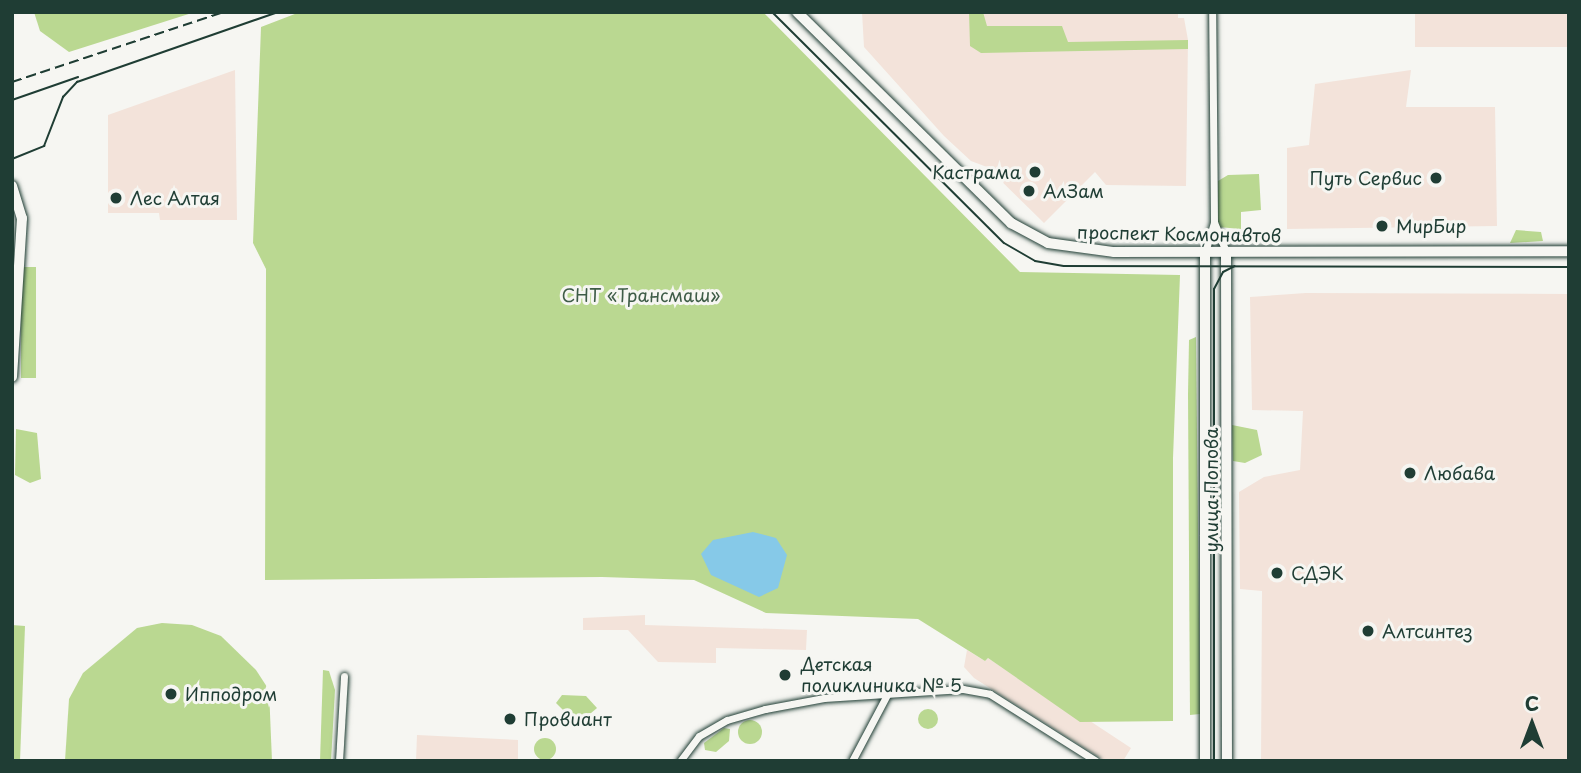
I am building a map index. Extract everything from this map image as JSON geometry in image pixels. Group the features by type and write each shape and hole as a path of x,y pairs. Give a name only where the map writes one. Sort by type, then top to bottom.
{"main road":[{"name":"проспект Космонавтов","path":"797,12 1021,230 1077,250 1569,251"},
{"path":"12,186 22,219 12,377"},
{"name":"улица Попова","path":"1205,252 1205,761"},
{"name":"улица Попова","path":"1226,252 1227,761"},
{"path":"1206,472 1227,471"}],"street":[{"name":"улица Попова","path":"1205,252 1214,222 1212,12"},
{"name":"улица Попова","path":"1214,222 1226,252"},
{"path":"339,761 344,676"},
{"path":"680,761 699,736 727,720 824,698 963,689 990,694 1096,761"},
{"path":"852,761 887,695"}],"shaded area":[{"path":"862,12 1178,12 1178,18 1184,18 1188,40 1186,186 1106,185 1095,172 1044,223 987,167 971,161 944,136 864,47"},
{"path":"1415,12 1569,12 1569,47 1415,47"},
{"path":"235,70 237,220 160,220 159,213 108,213 108,115"},
{"path":"1411,70 1406,107 1495,107 1497,226 1287,229 1287,148 1309,145 1315,84"},
{"path":"1306,293 1569,294 1569,761 1261,761 1262,591 1240,589 1239,492 1264,477 1300,470 1303,411 1252,410 1250,297"},
{"path":"645,615 645,625 807,630 806,650 716,648 716,663 658,662 628,630 583,630 583,618"},
{"path":"967,650 985,661 988,658 1080,721 1090,721 1131,748 1123,761 1105,761 974,678 964,667"},
{"path":"417,735 518,740 518,761 416,761"}],"green space":[{"path":"34,12 195,12 69,52 40,31"},
{"name":"СНТ «Трансмаш»","path":"300,12 763,12 1020,272 1180,275 1173,458 1173,721 1080,722 988,658 985,661 918,619 766,613 694,580 602,577 265,580 266,269 253,243 261,27"},
{"path":"969,12 983,12 987,26 1062,26 1068,42 1188,40 1188,49 981,53 970,46"},
{"path":"1259,174 1261,210 1241,212 1241,229 1218,227 1218,181 1228,175"},
{"path":"1516,230 1541,232 1543,241 1510,243"},
{"path":"21,267 36,267 36,378 21,378"},
{"path":"1196,337 1200,714 1190,715 1188,394 1189,340"},
{"path":"1232,425 1257,430 1262,455 1245,463 1233,461"},
{"path":"16,429 37,433 41,479 30,483 15,475"},
{"name":"Ипподром","path":"162,623 192,625 221,636 256,670 269,690 272,761 65,761 69,699 83,673 137,628"},
{"path":"12,625 25,626 20,761 12,761"},
{"path":"323,670 329,671 335,690 331,761 320,761"},
{"path":"562,695 586,696 597,708 584,719 572,719 556,703"},
{"path":"924,709 932,709 938,719 932,729 924,729 918,723 918,715"},
{"path":"750,720 758,724 762,732 758,740 750,744 742,740 738,732 742,724"},
{"path":"724,728 730,729 729,741 716,752 705,750 704,743"},
{"path":"545,738 553,741 556,749 553,757 545,760 537,757 534,749 537,741"}],"water":[{"path":"753,532 776,538 787,555 778,588 759,597 711,575 701,554 713,540"}],"tram line":[{"path":"12,159 44,146 63,97 77,82 278,12"},
{"path":"772,12 1004,243 1035,261 1064,266 1569,267"},
{"path":"12,100 78,77"},
{"path":"1214,761 1214,289 1223,272 1235,266"}],"railway":[{"path":"12,82 224,12"}],"place":[{"name":"Кастрама","path":"1035,172"},
{"name":"Путь Сервис","path":"1436,178"},
{"name":"АлЗам","path":"1029,191"},
{"name":"Лес Алтая","path":"116,198"},
{"name":"МирБир","path":"1382,226"},
{"name":"Любава","path":"1410,473"},
{"name":"СДЭК","path":"1277,573"},
{"name":"Алтсинтез","path":"1368,631"},
{"name":"Детская поликлиника № 5","path":"785,675"},
{"name":"Ипподром","path":"171,694"},
{"name":"Провиант","path":"510,719"}]}
